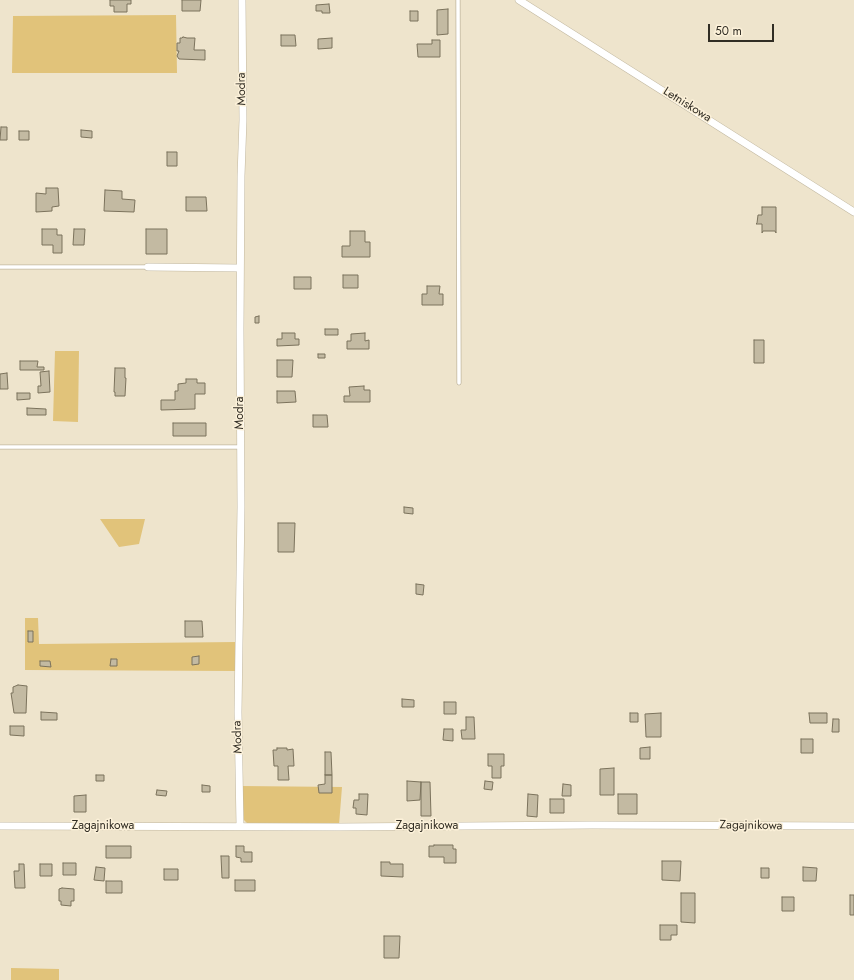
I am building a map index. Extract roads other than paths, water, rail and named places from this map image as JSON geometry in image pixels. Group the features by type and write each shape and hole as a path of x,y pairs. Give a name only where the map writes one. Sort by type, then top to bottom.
{"street":[{"name":"Modra","path":"240,826 238,712 240,268 243,120 242,0"},
{"name":"Letniskowa","path":"519,0 854,212"},
{"path":"148,267 240,268"},
{"name":"Zagajnikowa","path":"0,826 854,826"}],"lane":[{"path":"458,0 459,383"},
{"path":"0,267 148,267"},
{"path":"0,447 240,447"}]}
